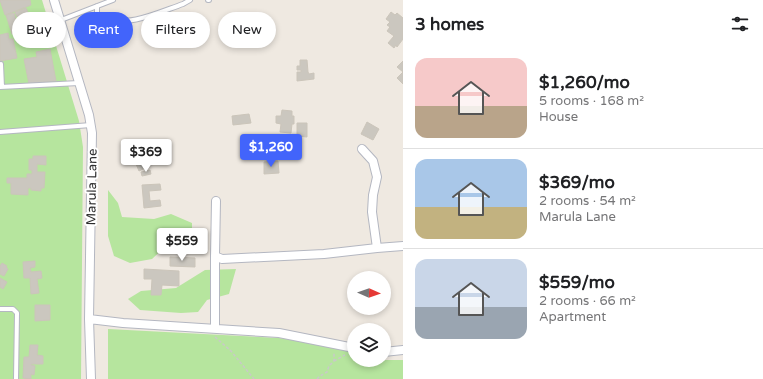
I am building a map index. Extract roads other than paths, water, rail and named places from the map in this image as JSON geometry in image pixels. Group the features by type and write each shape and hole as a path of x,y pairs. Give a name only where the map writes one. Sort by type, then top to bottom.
{"street":[{"name":"Marula Lane","path":"54,0 58,12"},
{"name":"Marula Lane","path":"66,37 91,125 89,318 91,379"},
{"path":"362,150 373,161 377,177 373,195 372,212 377,248"},
{"path":"215,328 216,201"},
{"path":"215,256 222,259 324,254 403,246"},
{"path":"89,318 123,323 279,332 347,346"},
{"path":"391,351 403,350"}],"lane":[{"path":"66,18 113,0"},
{"path":"97,6 97,13 101,19 110,22 122,22 138,20 183,4 190,0"},
{"path":"2,64 1,87 80,83"},
{"path":"0,132 91,125"},
{"path":"0,309 13,309 17,313 16,379"}]}
